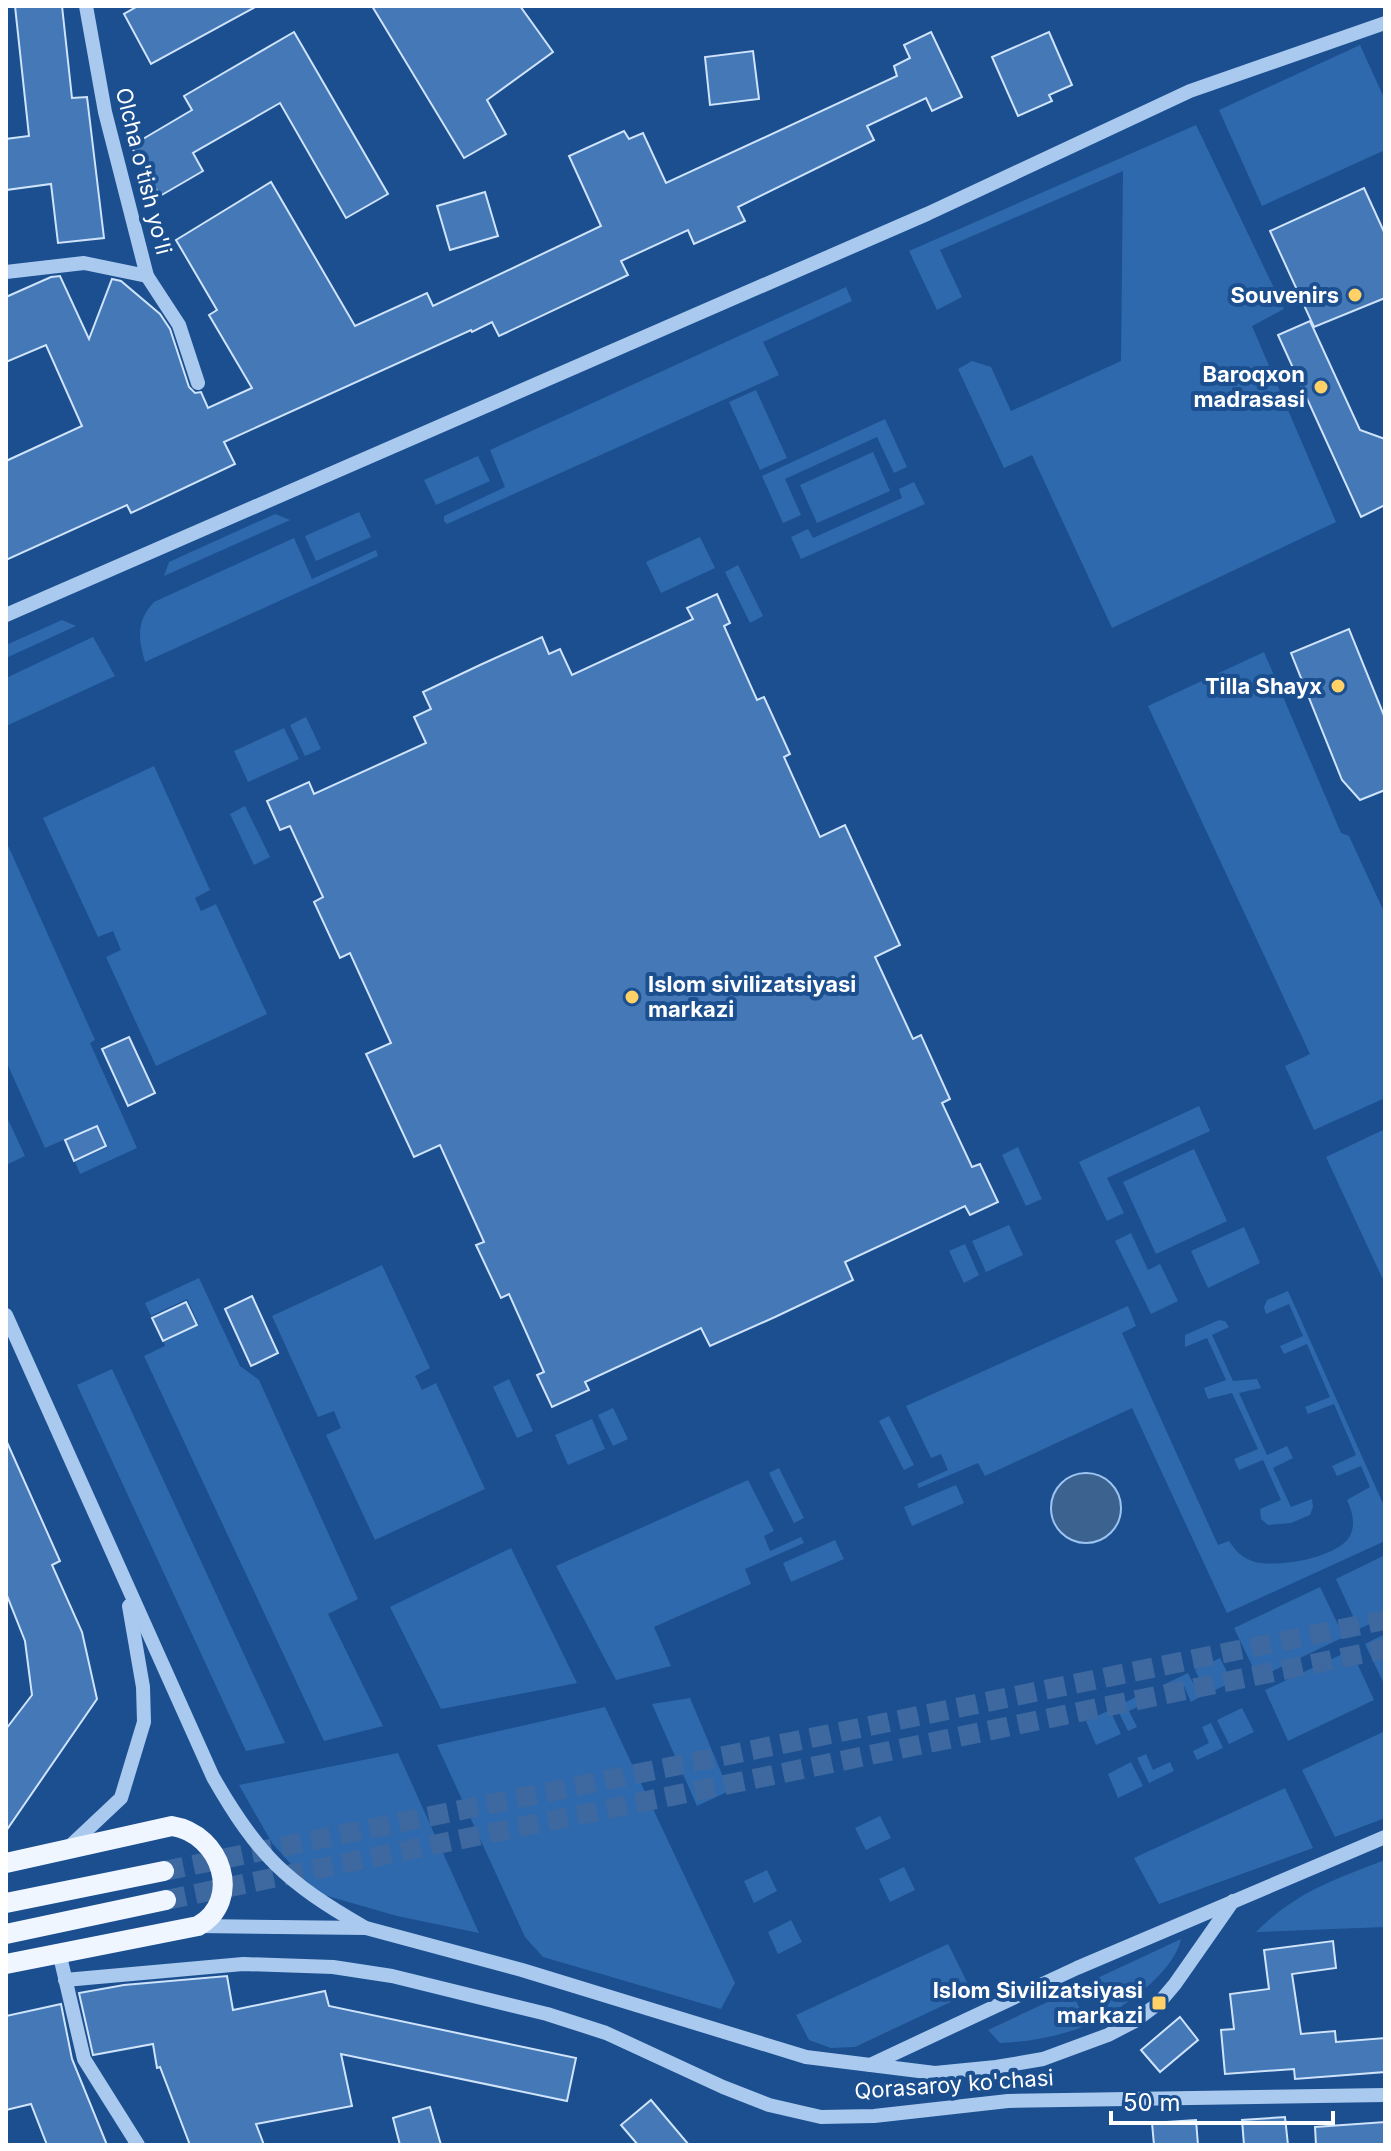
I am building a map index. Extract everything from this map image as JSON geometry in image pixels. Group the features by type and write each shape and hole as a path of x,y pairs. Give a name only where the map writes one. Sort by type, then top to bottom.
{"main road":[{"path":"6,1863 172,1826 192,1832 212,1849 222,1879 216,1909 198,1926 6,1964"},
{"path":"6,1903 164,1871"},
{"path":"6,1934 166,1900"}],"street":[{"name":"Olcha o'tish yo'li","path":"86,6 105,112 147,276 179,325 198,383"},
{"path":"6,615 927,214 1176,97 1385,23"},
{"path":"6,272 84,263 147,276"},
{"path":"6,1315 213,1777 238,1821 270,1862 293,1882 366,1928"},
{"path":"66,1849 121,1798 144,1722 143,1687 126,1586"},
{"path":"868,2066 1077,1968 1385,1837"},
{"path":"198,1926 366,1928 522,1970 806,2057 935,2073 1043,2059 1108,2035 1135,2021 1159,2003 1233,1901"},
{"path":"59,1952 84,2059 138,2145"},
{"name":"Qorasaroy ko'chasi","path":"65,1980 243,1964 333,1967 392,1976 547,2014 606,2033 769,2105 821,2117 874,2116 1008,2101 1385,2095"}],"shaded area":[{"path":"1360,45 1385,100 1385,150 1262,206 1219,110"},
{"path":"1196,125 1284,309 1252,326 1336,522 1112,628 1032,455 1004,468 958,369 972,361 991,367 1011,411 1121,361 1123,171 940,250 962,297 937,310 909,251"},
{"path":"846,287 852,301 763,342 779,375 447,524 444,521 444,516 505,487 490,450"},
{"path":"756,390 787,458 760,470 729,402"},
{"path":"885,419 907,467 894,473 877,437 785,479 801,515 783,523 762,476"},
{"path":"873,452 890,491 817,523 800,485"},
{"path":"478,456 490,481 436,505 424,480"},
{"path":"914,482 925,504 801,559 791,537 808,529 813,538 902,498 899,489"},
{"path":"359,512 371,537 316,561 305,536"},
{"path":"275,514 290,520 164,576 169,562"},
{"path":"700,537 715,568 661,593 646,562"},
{"path":"294,538 312,579 376,550 378,556 145,662 141,623 154,602"},
{"path":"738,565 763,616 750,623 725,572"},
{"path":"62,620 76,626 6,658 6,645"},
{"path":"93,637 115,676 6,726 6,678"},
{"path":"1264,652 1341,833 1349,836 1385,914 1385,1098 1314,1130 1285,1066 1310,1054 1148,706"},
{"path":"306,717 321,749 305,756 290,725"},
{"path":"284,728 299,759 248,782 234,751"},
{"path":"154,766 210,890 195,898 201,911 216,904 267,1014 156,1066 106,957 121,950 113,931 98,937 43,818"},
{"path":"245,806 270,857 254,865 230,814"},
{"path":"6,841 95,1040 90,1043 137,1148 80,1174 75,1162 108,1147 98,1125 45,1148 6,1061"},
{"path":"1199,1106 1210,1131 1107,1178 1124,1213 1107,1221 1079,1162"},
{"path":"6,1115 25,1156 6,1165"},
{"path":"1385,1129 1385,1284 1326,1157"},
{"path":"1018,1147 1042,1199 1026,1206 1002,1155"},
{"path":"1194,1149 1227,1221 1156,1254 1123,1182"},
{"path":"1009,1225 1023,1255 986,1272 972,1241"},
{"path":"1244,1227 1260,1263 1208,1288 1191,1251"},
{"path":"1131,1233 1148,1270 1160,1264 1178,1301 1151,1314 1115,1241"},
{"path":"965,1244 979,1275 964,1283 949,1251"},
{"path":"382,1265 430,1368 415,1376 422,1390 436,1383 485,1489 375,1540 326,1435 341,1428 334,1411 318,1417 272,1316"},
{"path":"199,1278 240,1366 259,1380 358,1599 328,1614 383,1726 324,1741 144,1356 199,1325 187,1299 151,1316 145,1303"},
{"path":"1288,1291 1385,1508 1385,1541 1227,1613 1132,1408 985,1476 978,1463 919,1488 917,1484 948,1470 941,1454 931,1458 906,1406 1128,1306 1136,1326 1122,1333 1218,1545 1229,1541 1252,1561 1275,1564 1305,1560 1333,1550 1343,1544 1352,1531 1353,1518 1347,1500 1370,1487 1361,1466 1337,1476 1332,1466 1356,1455 1334,1404 1308,1414 1305,1407 1330,1397 1307,1344 1284,1354 1280,1346 1303,1336 1289,1304 1266,1314 1264,1307 1267,1300"},
{"path":"1219,1320 1225,1321 1229,1327 1212,1335 1233,1381 1257,1379 1261,1388 1239,1393 1267,1455 1287,1446 1293,1458 1273,1468 1291,1507 1312,1499 1310,1515 1291,1523 1268,1525 1261,1519 1260,1509 1281,1500 1263,1460 1239,1470 1234,1459 1258,1449 1232,1393 1208,1399 1204,1388 1226,1380 1207,1338 1185,1347 1185,1335"},
{"path":"112,1369 285,1743 246,1751 77,1385"},
{"path":"509,1379 533,1431 517,1438 493,1387"},
{"path":"613,1408 628,1439 613,1446 598,1415"},
{"path":"889,1416 914,1465 904,1470 879,1421"},
{"path":"592,1419 605,1449 568,1465 555,1435"},
{"path":"779,1468 804,1518 794,1523 769,1473"},
{"path":"1086,1473 1105,1479 1115,1489 1121,1508 1115,1527 1105,1537 1086,1543 1067,1537 1057,1527 1051,1508 1057,1489 1067,1479"},
{"path":"748,1480 774,1531 764,1536 770,1551 801,1537 804,1543 745,1569 751,1584 654,1627 671,1666 616,1680 556,1566"},
{"path":"956,1485 964,1503 912,1526 904,1507"},
{"path":"835,1540 844,1559 791,1582 783,1563"},
{"path":"511,1548 577,1683 441,1709 390,1607"},
{"path":"1385,1555 1385,1617 1359,1629 1336,1579"},
{"path":"1320,1587 1344,1637 1258,1678 1234,1628"},
{"path":"1385,1634 1385,1686 1365,1644"},
{"path":"1351,1650 1374,1700 1288,1741 1265,1690"},
{"path":"1220,1658 1232,1682 1207,1694 1195,1670"},
{"path":"1188,1673 1200,1697 1191,1702 1184,1686 1167,1694 1163,1685"},
{"path":"1142,1694 1146,1703 1129,1711 1137,1727 1128,1731 1116,1707"},
{"path":"690,1698 729,1791 697,1806 652,1704"},
{"path":"605,1707 735,1983 721,2009 543,1957 525,1937 437,1745"},
{"path":"1242,1708 1254,1732 1229,1744 1217,1720"},
{"path":"1110,1710 1121,1734 1096,1745 1086,1721"},
{"path":"1211,1723 1223,1748 1197,1760 1193,1751 1209,1743 1202,1727"},
{"path":"1385,1731 1385,1818 1335,1837 1302,1770"},
{"path":"398,1753 479,1933 397,1916 317,1893 272,1843 239,1785"},
{"path":"1146,1754 1153,1770 1170,1762 1174,1771 1149,1783 1137,1758"},
{"path":"1131,1762 1143,1786 1118,1798 1108,1774"},
{"path":"1285,1788 1313,1848 1159,1904 1134,1858"},
{"path":"880,1816 891,1838 866,1850 855,1828"},
{"path":"1385,1860 1385,1927 1256,1932 1301,1897"},
{"path":"904,1867 915,1890 890,1902 879,1879"},
{"path":"767,1870 777,1891 754,1903 744,1881"},
{"path":"791,1920 802,1942 778,1954 768,1932"},
{"path":"1181,1939 1162,1972 1141,1992 1108,2015 1091,1981"},
{"path":"948,1944 972,1992 855,2047 831,2048 809,2040 796,2015"},
{"path":"1071,1991 1088,2025 1045,2038 1000,2043 988,2030"}],"building":[{"path":"15,6 62,6 72,98 87,97 104,238 58,243 51,184 6,190 6,139 29,136"},
{"path":"138,6 257,6 151,64 124,14"},
{"path":"372,6 520,6 553,52 487,100 506,134 464,158"},
{"path":"294,32 388,194 346,218 280,103 193,153 203,171 160,196 131,146 192,110 184,96"},
{"path":"931,32 962,97 932,111 926,98 867,126 874,140 738,207 745,221 694,244 688,230 621,261 628,275 499,336 492,322 471,330 224,442 235,464 131,513 127,505 6,560 6,461 82,426 46,345 6,362 6,297 60,276 89,339 112,279 121,281 160,314 170,329 189,387 195,393 201,392 208,408 252,388 209,315 217,310 176,240 271,182 355,326 427,293 433,306 601,226 569,156 624,131 629,139 643,133 666,183 897,76 894,66 910,58 904,45"},
{"path":"1049,32 1072,85 1049,95 1052,101 1018,116 992,57"},
{"path":"753,51 759,99 710,105 705,57"},
{"path":"1364,188 1385,234 1385,298 1314,327 1270,231"},
{"path":"485,192 498,236 450,250 437,206"},
{"path":"1310,321 1360,430 1385,439 1385,505 1361,517 1278,335"},
{"name":"Islom sivilizatsiyasi markazi","path":"717,594 730,623 724,626 757,700 764,697 790,754 784,757 820,837 845,825 900,945 875,957 913,1039 921,1035 950,1099 942,1103 972,1167 980,1164 998,1202 970,1215 965,1206 845,1262 853,1280 775,1317 710,1346 701,1328 585,1382 589,1390 552,1407 537,1375 544,1372 509,1294 501,1298 476,1245 484,1242 440,1145 414,1157 366,1054 391,1043 350,953 340,958 314,902 323,897 290,826 280,830 267,801 309,782 314,794 426,743 414,717 431,709 423,692 480,665 542,637 549,654 560,649 572,675 693,619 687,608"},
{"name":"Tilla Shayx","path":"1349,629 1385,718 1385,790 1360,800 1342,780 1291,653"},
{"path":"129,1037 155,1093 128,1106 102,1049"},
{"path":"97,1126 106,1146 74,1161 65,1140"},
{"path":"252,1296 278,1353 251,1366 225,1309"},
{"path":"186,1302 197,1325 163,1341 152,1318"},
{"path":"6,1440 60,1561 52,1565 82,1632 97,1699 6,1831 6,1729 32,1695 25,1641 6,1593"},
{"path":"1333,1941 1336,1968 1292,1974 1301,2034 1335,2031 1336,2042 1385,2038 1385,2072 1295,2079 1294,2069 1225,2074 1221,2030 1234,2029 1230,1994 1269,1989 1264,1950"},
{"path":"227,1976 233,2010 325,1991 329,2006 576,2058 567,2101 341,2054 352,2106 256,2124 264,2145 190,2145 160,2067 157,2068 153,2044 93,2055 79,1993 124,1985"},
{"path":"61,2004 72,2059 107,2145 47,2145 31,2104 6,2110 6,2016"},
{"path":"1180,2017 1198,2040 1160,2072 1141,2050"},
{"path":"651,2100 689,2145 638,2145 621,2125"},
{"path":"430,2107 441,2145 400,2145 393,2118"},
{"path":"1285,2117 1288,2145 1244,2145 1242,2120"},
{"path":"1196,2120 1198,2145 1154,2145 1152,2123"},
{"path":"1385,2122 1385,2145 1316,2145 1315,2127"}],"tunnel":[{"path":"164,1871 1385,1620"},
{"path":"166,1900 1385,1649"}],"place":[{"name":"Souvenirs","path":"1355,295"},
{"name":"Baroqxon madrasasi","path":"1321,387"},
{"name":"Tilla Shayx","path":"1338,686"},
{"name":"Islom sivilizatsiyasi markazi","path":"632,997"},
{"name":"Islom Sivilizatsiyasi markazi","path":"1159,2003"}]}
